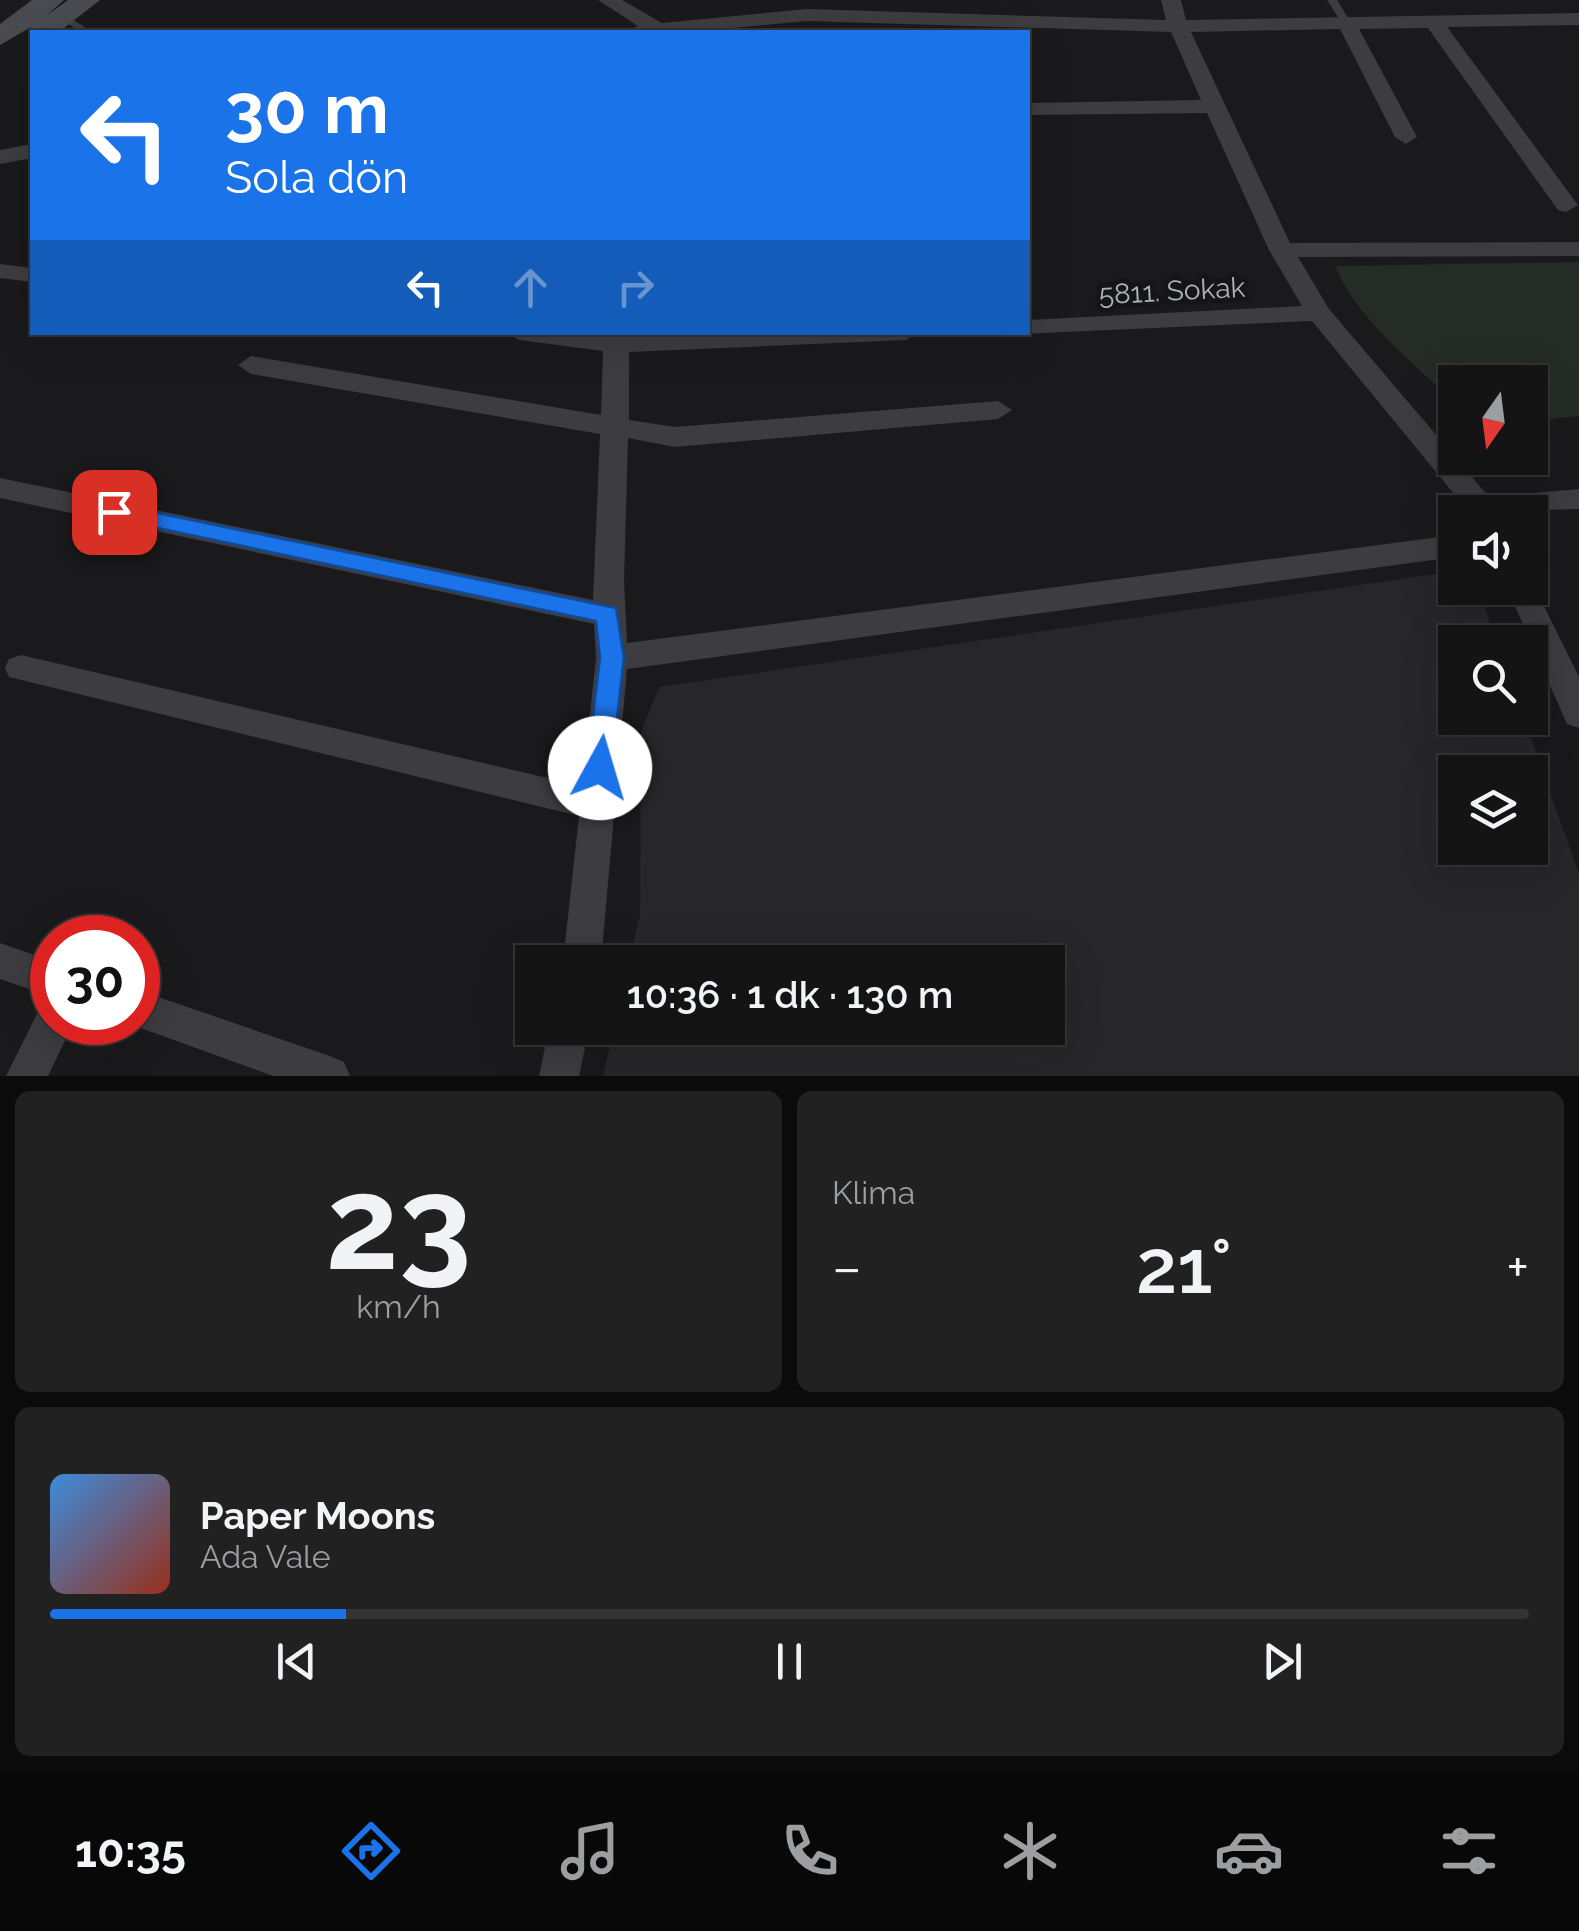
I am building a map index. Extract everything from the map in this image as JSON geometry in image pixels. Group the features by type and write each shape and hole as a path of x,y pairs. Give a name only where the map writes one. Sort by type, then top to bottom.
{"main road":[{"path":"0,37 86,0"},
{"path":"0,63 30,41"}],"street":[{"path":"608,0 651,30"},
{"path":"1171,0 1178,26 1280,250 1319,313 1471,495"},
{"path":"653,30 681,6"},
{"path":"662,30 807,15 1178,26 1579,19"},
{"path":"1435,24 1566,206"},
{"path":"1348,26 1406,137"},
{"path":"1030,109 1213,106"},
{"path":"0,157 30,152"},
{"path":"1280,250 1579,249"},
{"path":"0,271 30,275"},
{"name":"5811. Sokak","path":"1030,328 1319,313"},
{"path":"543,335 616,344 834,335"},
{"path":"584,945 612,658 608,614 618,430 616,344"},
{"path":"251,365 675,437 998,410"},
{"path":"0,488 608,614"},
{"path":"1548,503 1579,499"},
{"path":"612,658 1438,548"},
{"path":"1531,605 1579,714"},
{"path":"21,668 597,805"},
{"path":"0,961 30,971"},
{"path":"160,1017 330,1076"},
{"path":"26,1076 42,1045"},
{"path":"558,1076 565,1045"}],"lane":[{"path":"1332,0 1348,26"},
{"path":"52,17 82,30"}],"shaded area":[{"path":"1579,262 1579,416 1548,419 1548,365 1438,365 1438,388 1372,322 1335,266"},
{"path":"1438,573 1438,605 1484,605 1491,625 1438,625 1438,735 1530,735 1537,755 1438,755 1438,865 1548,865 1548,786 1579,874 1579,1076 603,1076 610,1045 1065,1045 1065,945 633,945 640,915 641,732 659,687"}],"route":[{"path":"114,512 608,614 612,658 600,768"}]}
